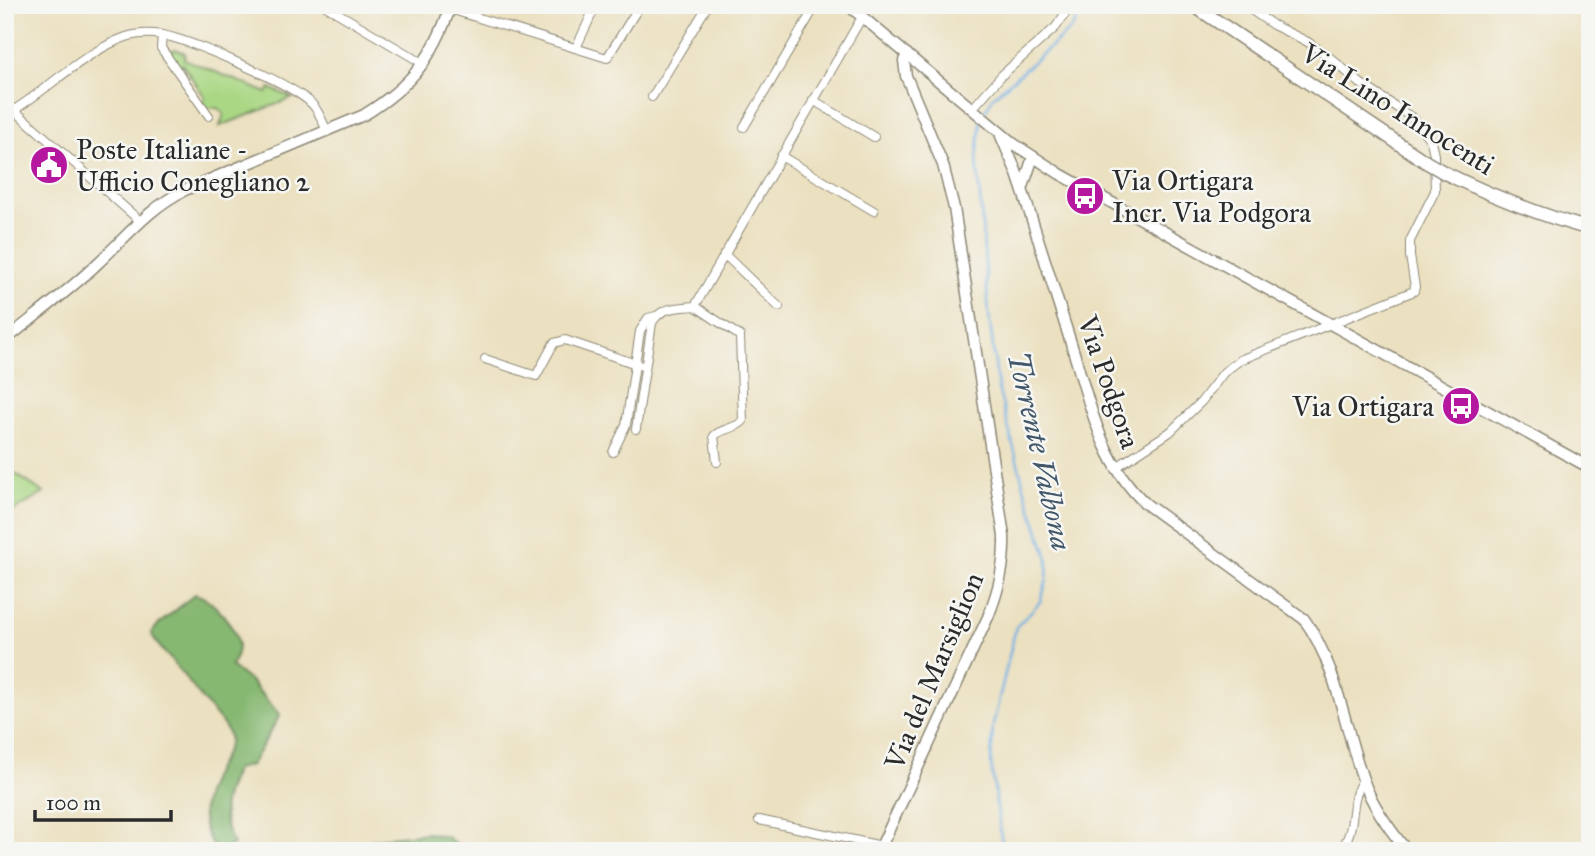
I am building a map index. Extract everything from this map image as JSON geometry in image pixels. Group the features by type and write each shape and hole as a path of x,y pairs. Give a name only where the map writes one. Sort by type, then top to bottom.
{"main road":[{"name":"Via Lino Innocenti","path":"1193,5 1445,173 1548,218 1590,229"}],"street":[{"path":"324,5 424,64"},
{"path":"576,48 596,5"},
{"path":"5,340 98,264 140,220 167,200 327,132 382,104 405,85 424,64 441,34 450,7 607,58 640,5"},
{"path":"652,97 708,5"},
{"path":"744,127 816,5"},
{"path":"848,5 1031,156 1092,193 1590,468"},
{"path":"975,111 1002,75 1056,27 1071,5"},
{"path":"1115,468 1170,432 1201,402 1231,365 1329,323 1414,291 1409,256 1410,241 1435,191 1433,147 1425,131 1414,119 1360,83 1327,55 1273,25 1244,5"},
{"path":"695,306 862,17"},
{"path":"14,110 61,75 111,44 137,34 162,35 273,78 311,103 327,132"},
{"path":"162,35 161,48 209,116"},
{"name":"Via del Marsiglion","path":"881,848 988,617 998,591 1005,555 954,208 943,165 906,76 904,61 907,54"},
{"path":"813,100 874,137"},
{"path":"5,102 140,220"},
{"name":"Via Podgora","path":"995,128 1023,189 1097,426 1115,468 1146,504 1304,619 1328,665 1363,780 1382,818 1406,851"},
{"path":"781,156 874,211"},
{"path":"1015,168 1020,159 1031,156"},
{"path":"1023,189 1031,156"},
{"path":"724,254 779,307"},
{"path":"613,452 626,425 642,324 667,309 695,306 740,337 743,421 718,432 715,436 713,441 717,462"},
{"path":"636,429 652,323 656,316"},
{"path":"485,359 536,376 554,343 565,340 645,367"},
{"path":"1339,851 1351,831 1355,795 1363,780"},
{"path":"759,820 881,848"}],"green space":[{"path":"175,49 185,53 184,59 267,93 270,88 293,98 220,126 224,114 218,108 206,108 202,104 205,97 182,64 178,70 169,55"},
{"path":"5,471 14,473 44,493 5,516"},
{"path":"195,594 216,607 233,630 238,648 231,666 251,682 280,715 251,765 236,769 231,780 225,798 224,815 233,844 222,851 217,851 209,840 203,806 210,783 228,746 229,736 223,724 159,647 151,633"},
{"path":"428,833 447,837 464,851 319,851 389,837"}],"waterway":[{"name":"Torrente Valbona","path":"983,115 993,97 1072,28 1084,5"},
{"name":"Torrente Valbona","path":"981,121 977,158 989,315 998,388 1026,494 1048,558 1047,580 1040,602 1016,627 993,725 991,764 1003,851"}],"place":[{"name":"Poste Italiane - Ufficio Conegliano 2","path":"49,165"},
{"name":"Via Ortigara Incr. Via Podgora","path":"1085,196"},
{"name":"Via Ortigara","path":"1461,406"}]}
